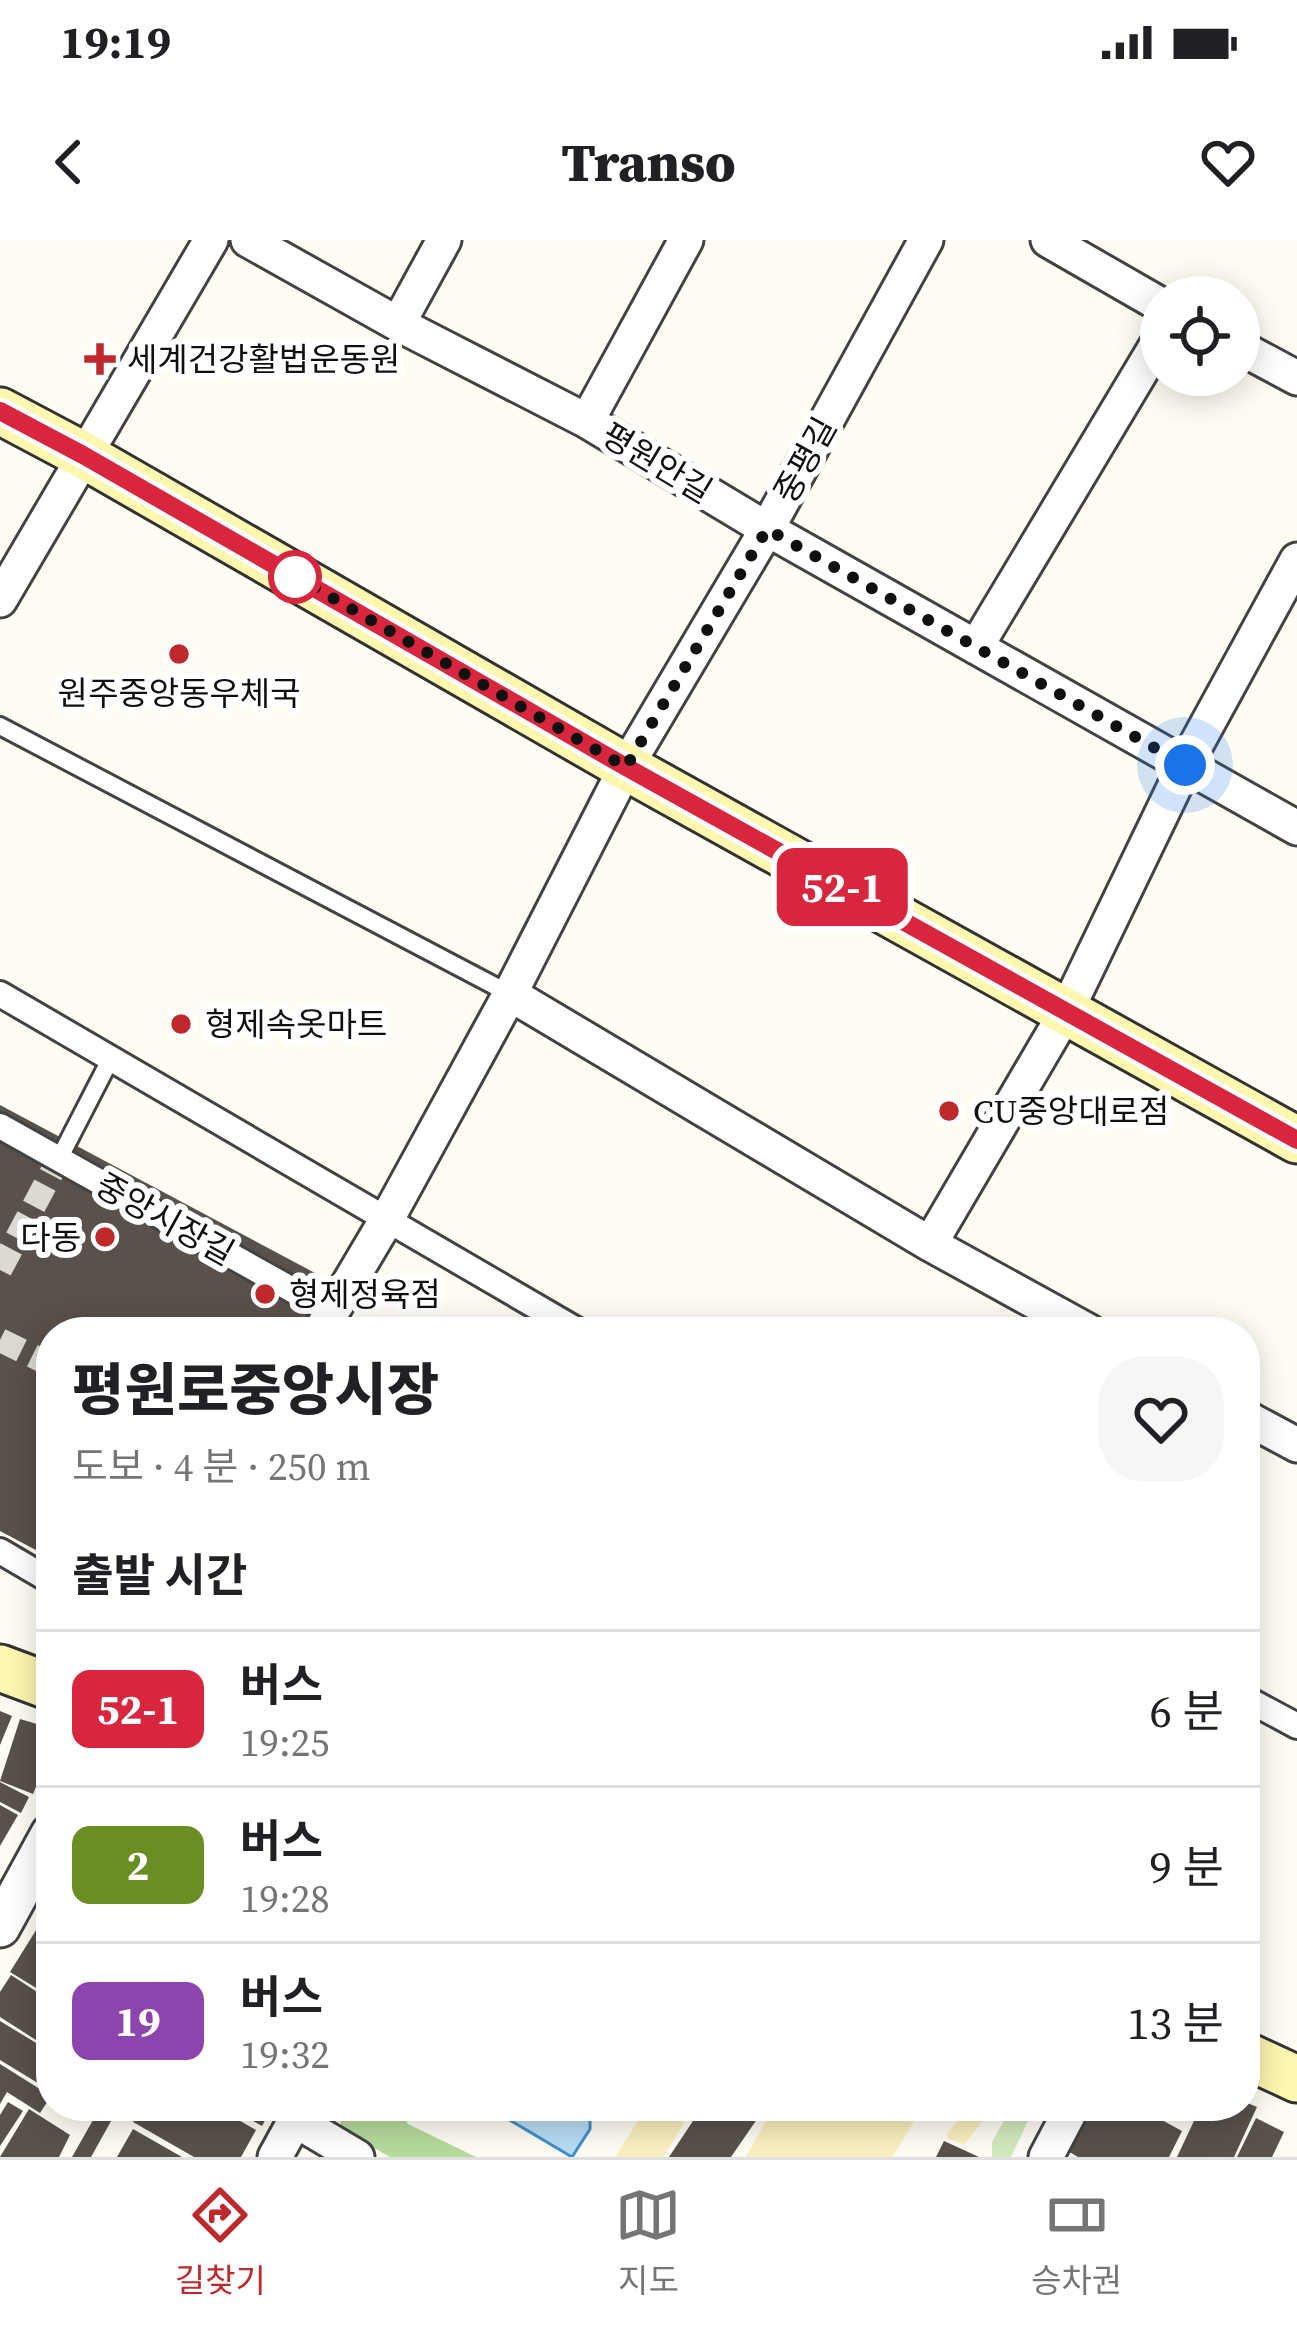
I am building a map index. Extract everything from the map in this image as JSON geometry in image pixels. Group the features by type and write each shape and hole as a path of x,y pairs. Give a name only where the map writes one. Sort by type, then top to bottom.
{"main road":[{"path":"0,411 626,767 1297,1140"},
{"path":"0,1668 36,1682"},
{"path":"1260,2062 1297,2079"}],"street":[{"path":"0,600 211,240"},
{"name":"평원안길","path":"248,240 587,422 1297,828"},
{"path":"398,324 444,240"},
{"name":"평원안길","path":"587,422 686,240"},
{"name":"중평길","path":"328,1317 387,1220 510,994 626,767 767,529 926,240"},
{"path":"1048,240 1140,293"},
{"path":"1260,358 1297,378"},
{"path":"976,647 1140,373"},
{"path":"930,1244 1066,1012 1185,765 1297,560"},
{"path":"0,994 554,1317"},
{"path":"510,994 930,1244 1063,1317"},
{"name":"중앙시장길","path":"0,1126 56,1165 316,1317"},
{"path":"1260,1425 1297,1445"},
{"path":"0,1551 36,1572"},
{"path":"1260,1706 1297,1726"},
{"path":"0,1927 36,1861"},
{"path":"275,2157 295,2121"},
{"path":"310,2121 357,2157"},
{"path":"1046,2157 1065,2121"}],"lane":[{"path":"0,726 510,994"},
{"path":"56,1165 110,1060"}],"green space":[{"path":"340,2121 406,2121 476,2157 390,2157 343,2130"},
{"path":"1004,2121 1028,2121 1011,2157 992,2157 992,2142"}],"sand":[{"path":"638,2121 686,2121 663,2157 615,2157"},
{"path":"766,2121 915,2121 892,2157 746,2157"},
{"path":"958,2121 982,2121 964,2145 947,2138"}],"water":[{"path":"511,2121 590,2121 572,2157"}],"building":[{"path":"0,1105 330,1281 311,1317 36,1317 36,1550 0,1531"},
{"path":"0,1711 12,1716 0,1745"},
{"path":"20,1719 36,1724 33,1794 0,1781"},
{"path":"0,1782 29,1797 21,1813 0,1802"},
{"path":"0,1805 18,1815 0,1846"},
{"path":"36,1930 36,1988 10,1972"},
{"path":"11,1975 36,1991 36,2040 0,2017 0,1992"},
{"path":"0,2021 36,2043 36,2082 0,2060"},
{"path":"0,2064 36,2087 36,2110 7,2092 0,2104"},
{"path":"8,2102 23,2111 0,2146 0,2115"},
{"path":"29,2109 36,2113 36,2121 48,2121 70,2135 59,2157 0,2157"},
{"path":"92,2121 111,2121 91,2157 72,2157"},
{"path":"240,2121 256,2130 241,2157 194,2157 133,2122"},
{"path":"693,2121 756,2121 731,2157 669,2157"},
{"path":"1082,2121 1164,2121 1182,2131 1169,2157 1078,2157 1066,2150"},
{"path":"1194,2121 1251,2121 1234,2157 1177,2157"},
{"path":"1255,2121 1284,2132 1272,2157 1237,2157"},
{"path":"133,2129 182,2157 117,2157"},
{"path":"944,2141 979,2157 936,2157"}],"tunnel":[{"path":"0,1270 53,1170"},
{"path":"0,1340 36,1358"}],"bus line":[{"name":"52-1","path":"0,411 626,767 1297,1140"}],"place":[{"name":"세계건강활법운동원","path":"100,359"},
{"name":"원주중앙동우체국","path":"179,654"},
{"name":"형제속옷마트","path":"181,1024"},
{"name":"CU중앙대로점","path":"949,1111"},
{"name":"다동","path":"105,1237"},
{"name":"형제정육점","path":"265,1294"}],"route":[{"path":"295,577 277,566 626,767 767,529 1185,765"}]}
